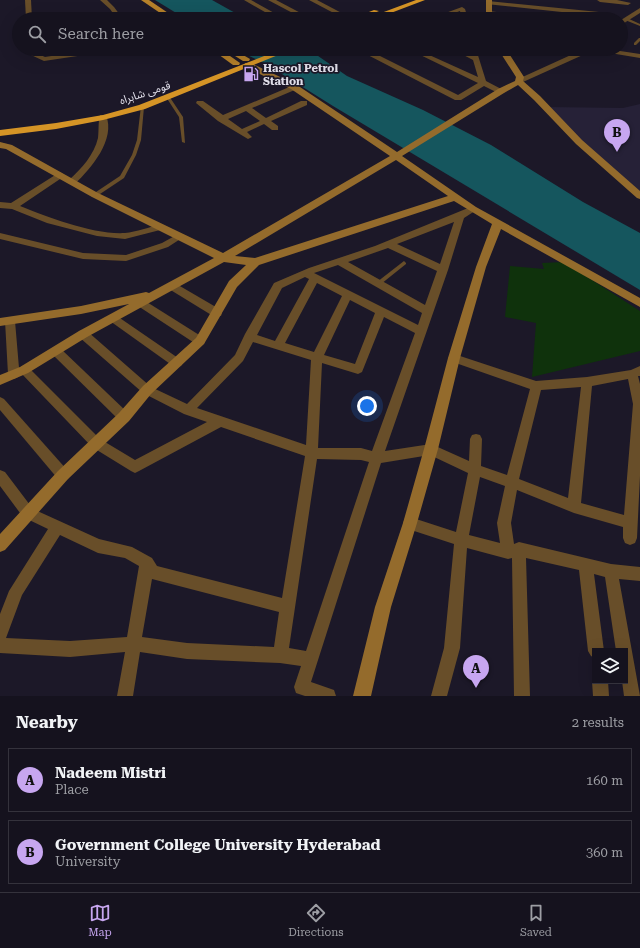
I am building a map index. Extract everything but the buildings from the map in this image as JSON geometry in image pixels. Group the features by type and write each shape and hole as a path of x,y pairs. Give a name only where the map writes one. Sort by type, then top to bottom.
{"highway":[{"path":"373,12 406,0"},
{"path":"388,12 422,0"},
{"name":"قومی شاہراہ","path":"0,127 104,110 166,96 259,56"},
{"name":"قومی شاہراہ","path":"0,133 56,126 103,117 142,107 236,63 266,56"}],"main road":[{"path":"144,0 163,12"},
{"path":"226,56 236,63"},
{"path":"240,56 249,61"}],"street":[{"path":"28,0 29,12"},
{"path":"103,0 115,12"},
{"path":"247,0 269,12"},
{"path":"270,0 295,12"},
{"path":"312,0 336,12"},
{"path":"520,0 562,5"},
{"path":"598,12 599,0 628,3"},
{"path":"488,12 489,2 562,12"},
{"path":"452,12 462,9 463,12"},
{"path":"628,18 640,10"},
{"path":"628,54 640,56"},
{"path":"38,56 44,58 59,56"},
{"path":"374,56 458,98 482,83"},
{"path":"426,56 500,91"},
{"path":"470,56 476,59"},
{"path":"475,56 482,83"},
{"path":"506,56 520,78 520,81 579,142 640,196"},
{"path":"0,380 57,352 83,334 223,258 397,156 500,91 577,56"},
{"path":"249,61 294,87 473,208 640,304"},
{"path":"221,119 294,87"},
{"path":"200,103 248,137"},
{"path":"241,132 304,103"},
{"path":"248,108 275,128"},
{"path":"72,182 87,168 99,149 104,131 103,117"},
{"path":"0,145 9,147 95,195 223,258 255,262 456,196"},
{"path":"13,206 60,175"},
{"path":"0,204 13,206 50,221 97,233 124,236 161,227"},
{"path":"188,410 239,358 249,337 278,286 310,276 340,261 460,216 473,208"},
{"path":"328,696 302,688 310,659 376,458 443,270 460,216"},
{"path":"362,696 383,607 410,523 454,358 481,267 498,223"},
{"path":"0,236 83,256 126,258 165,245 180,236"},
{"path":"388,244 443,270"},
{"path":"340,261 428,311"},
{"path":"0,545 63,474 124,417 147,390 200,341 233,284 255,262"},
{"path":"310,276 421,332"},
{"path":"278,346 310,276"},
{"path":"173,286 217,313"},
{"path":"158,293 81,310 5,322 19,372 96,443 135,467 220,421"},
{"path":"280,655 312,453 317,358 347,295"},
{"path":"142,303 200,341"},
{"path":"249,337 358,369 381,312"},
{"path":"114,318 177,362"},
{"path":"83,334 147,390 188,410 312,453 361,454 376,458 431,448 475,470 512,482 574,507 630,523"},
{"path":"57,352 124,417"},
{"path":"454,358 536,386 586,382 636,372 639,405 630,538"},
{"path":"574,507 586,382"},
{"path":"522,696 513,550 504,523 512,482 536,386"},
{"path":"0,402 63,474"},
{"path":"439,696 452,648 461,540 475,470 476,439"},
{"path":"0,476 28,513 98,546 127,552 147,563 152,572 288,607"},
{"path":"410,523 461,540 611,571 640,574"},
{"path":"0,633 16,591 58,527"},
{"path":"125,696 147,563"},
{"path":"586,566 596,648"},
{"path":"611,571 624,648"},
{"path":"0,645 70,649 134,644 187,651 280,655 310,659"},
{"path":"628,673 632,696"},
{"path":"600,684 601,696"}],"lane":[{"path":"628,22 640,25"},
{"path":"635,44 640,39"},
{"path":"166,96 181,116 184,142"},
{"path":"95,195 122,177 131,161 139,140 142,107"},
{"path":"379,283 404,263"}],"shaded area":[{"path":"155,0 212,0 233,12 175,12"},
{"path":"249,56 318,56 347,76 423,110 491,145 583,202 640,233 640,290 333,106 266,64"},
{"path":"640,104 640,196 546,107 623,108"},
{"path":"564,262 640,311 640,351 532,377 536,323 505,317 510,266 544,269 542,263"}],"place":[{"name":"Hascol Petrol Station","path":"251,74"},
{"name":"Government College University Hyderabad","path":"617,152"},
{"name":"Nadeem Mistri","path":"476,688"}]}
